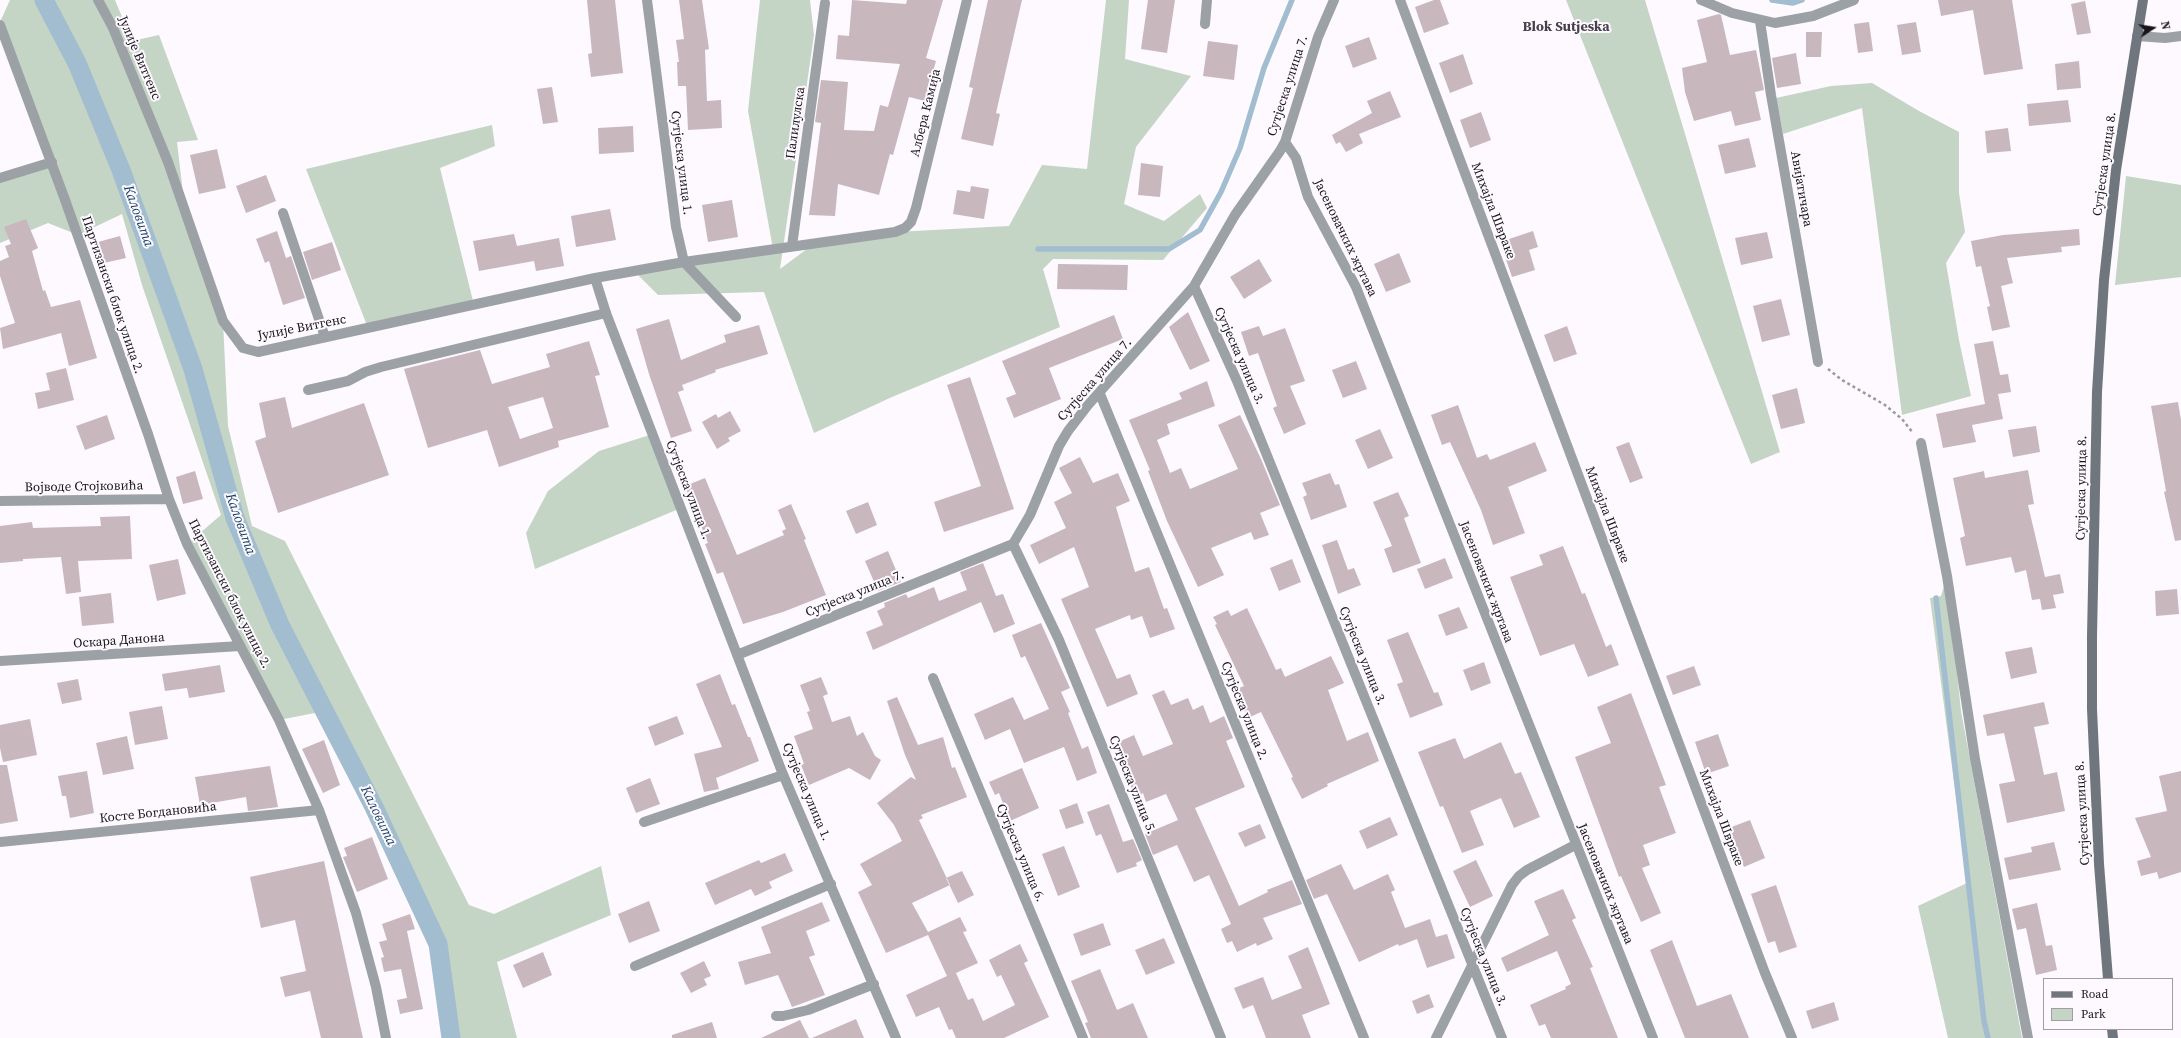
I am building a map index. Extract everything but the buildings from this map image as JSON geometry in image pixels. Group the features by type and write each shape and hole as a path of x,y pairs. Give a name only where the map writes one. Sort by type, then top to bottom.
{"street":[{"name":"Јулије Витгенс","path":"98,0 113,28 168,162 223,321 242,348 258,352 595,278"},
{"name":"Сутјеска улица 1.","path":"647,0 676,227 684,262"},
{"name":"Албера Камија","path":"792,246 895,232 905,228 912,222 967,0"},
{"path":"1205,24 1207,0"},
{"name":"Сутјеска улица 7.","path":"737,655 1013,544 1030,515 1059,446 1088,405 1100,394 1194,286 1235,215 1285,142 1318,37 1334,0"},
{"name":"Михајла Швраке","path":"1400,0 1762,966 1792,1038"},
{"path":"1701,0 1732,13 1760,21 1775,23 1813,16 1854,0"},
{"name":"Сутјеска улица 8.","path":"2108,978 2099,864 2092,724 2094,484 2104,280 2116,170 2143,0"},
{"name":"Палилулска","path":"792,246 825,2"},
{"name":"Авијатичара","path":"1760,21 1771,94 1818,362"},
{"name":"Партизански блок улица 2.","path":"0,26 52,162 145,426 169,499 187,544 279,720 319,810 356,913 376,987 386,1038"},
{"path":"2137,36 2165,38 2181,36"},
{"name":"Јасеновачких жртава","path":"1285,142 1296,158 1308,197 1356,287 1575,845 1653,1038"},
{"path":"0,178 52,162"},
{"path":"283,213 325,337"},
{"path":"595,278 684,262 792,246"},
{"path":"684,262 736,317"},
{"name":"Сутјеска улица 1.","path":"595,278 606,313 783,775 896,1038"},
{"name":"Сутјеска улица 3.","path":"1194,286 1237,381 1502,1038"},
{"path":"308,390 348,381 381,366 606,313"},
{"name":"Сутјеска улица 2.","path":"1100,394 1364,1038"},
{"path":"1922,443 1947,576 1975,759 2028,1038"},
{"name":"Војводе Стојковића","path":"0,501 169,499"},
{"name":"Сутјеска улица 5.","path":"1013,544 1059,640 1221,1038"},
{"name":"Оскара Данона","path":"0,661 240,646"},
{"name":"Сутјеска улица 6.","path":"933,678 1083,1038"},
{"path":"644,822 783,775"},
{"name":"Косте Богдановића","path":"0,842 319,810"},
{"path":"1436,1038 1471,964 1512,885 1519,876 1575,845"},
{"path":"635,966 831,884"},
{"path":"776,1016 808,1010 874,984"}],"path":[{"path":"1818,362 1842,380 1893,411 1922,443"}],"green space":[{"path":"10,0 115,0 132,41 159,35 198,140 177,142 185,210 223,321 228,426 252,526 285,541 469,905 494,914 601,866 611,915 497,962 517,1038 451,1038 438,944 364,788 325,711 279,720 187,544 221,515 142,285 122,214 78,235 48,223 0,243 0,178 51,162 0,22"},
{"path":"760,0 810,0 814,35 780,269 815,243 895,232 1009,226 1042,165 1087,169 1106,0 1129,0 1125,59 1191,76 1136,147 1124,204 1164,221 1200,194 1207,208 1163,260 1053,259 1043,269 1060,327 892,397 814,433 764,292 658,295 634,271 773,249 748,111"},
{"path":"1566,0 1645,0 1780,452 1751,464"},
{"path":"1872,83 1919,111 1959,132 1959,193 1965,232 1946,263 1959,340 1971,396 1902,415 1862,108 1783,134 1776,98 1831,86"},
{"path":"492,125 495,146 440,168 474,305 368,328 306,169"},
{"path":"2126,176 2181,185 2181,277 2115,285"},
{"path":"653,434 681,508 535,569 526,533 548,491 599,451"},
{"path":"1947,576 1961,711 2022,1038 1948,1038 1918,906 1967,883 1930,598 1941,596"}],"waterway":[{"name":"Каловита","path":"44,0 77,63 121,170 193,369 235,518 280,625 374,807 438,944 451,1038"},
{"path":"1038,249 1169,249 1200,230 1221,192 1240,148 1264,68 1292,0"},
{"path":"1772,0 1793,3 1802,0"},
{"path":"1936,598 1984,1021 1988,1038"}],"district":[{"name":"Blok Sutjeska","path":"1566,27"}]}
